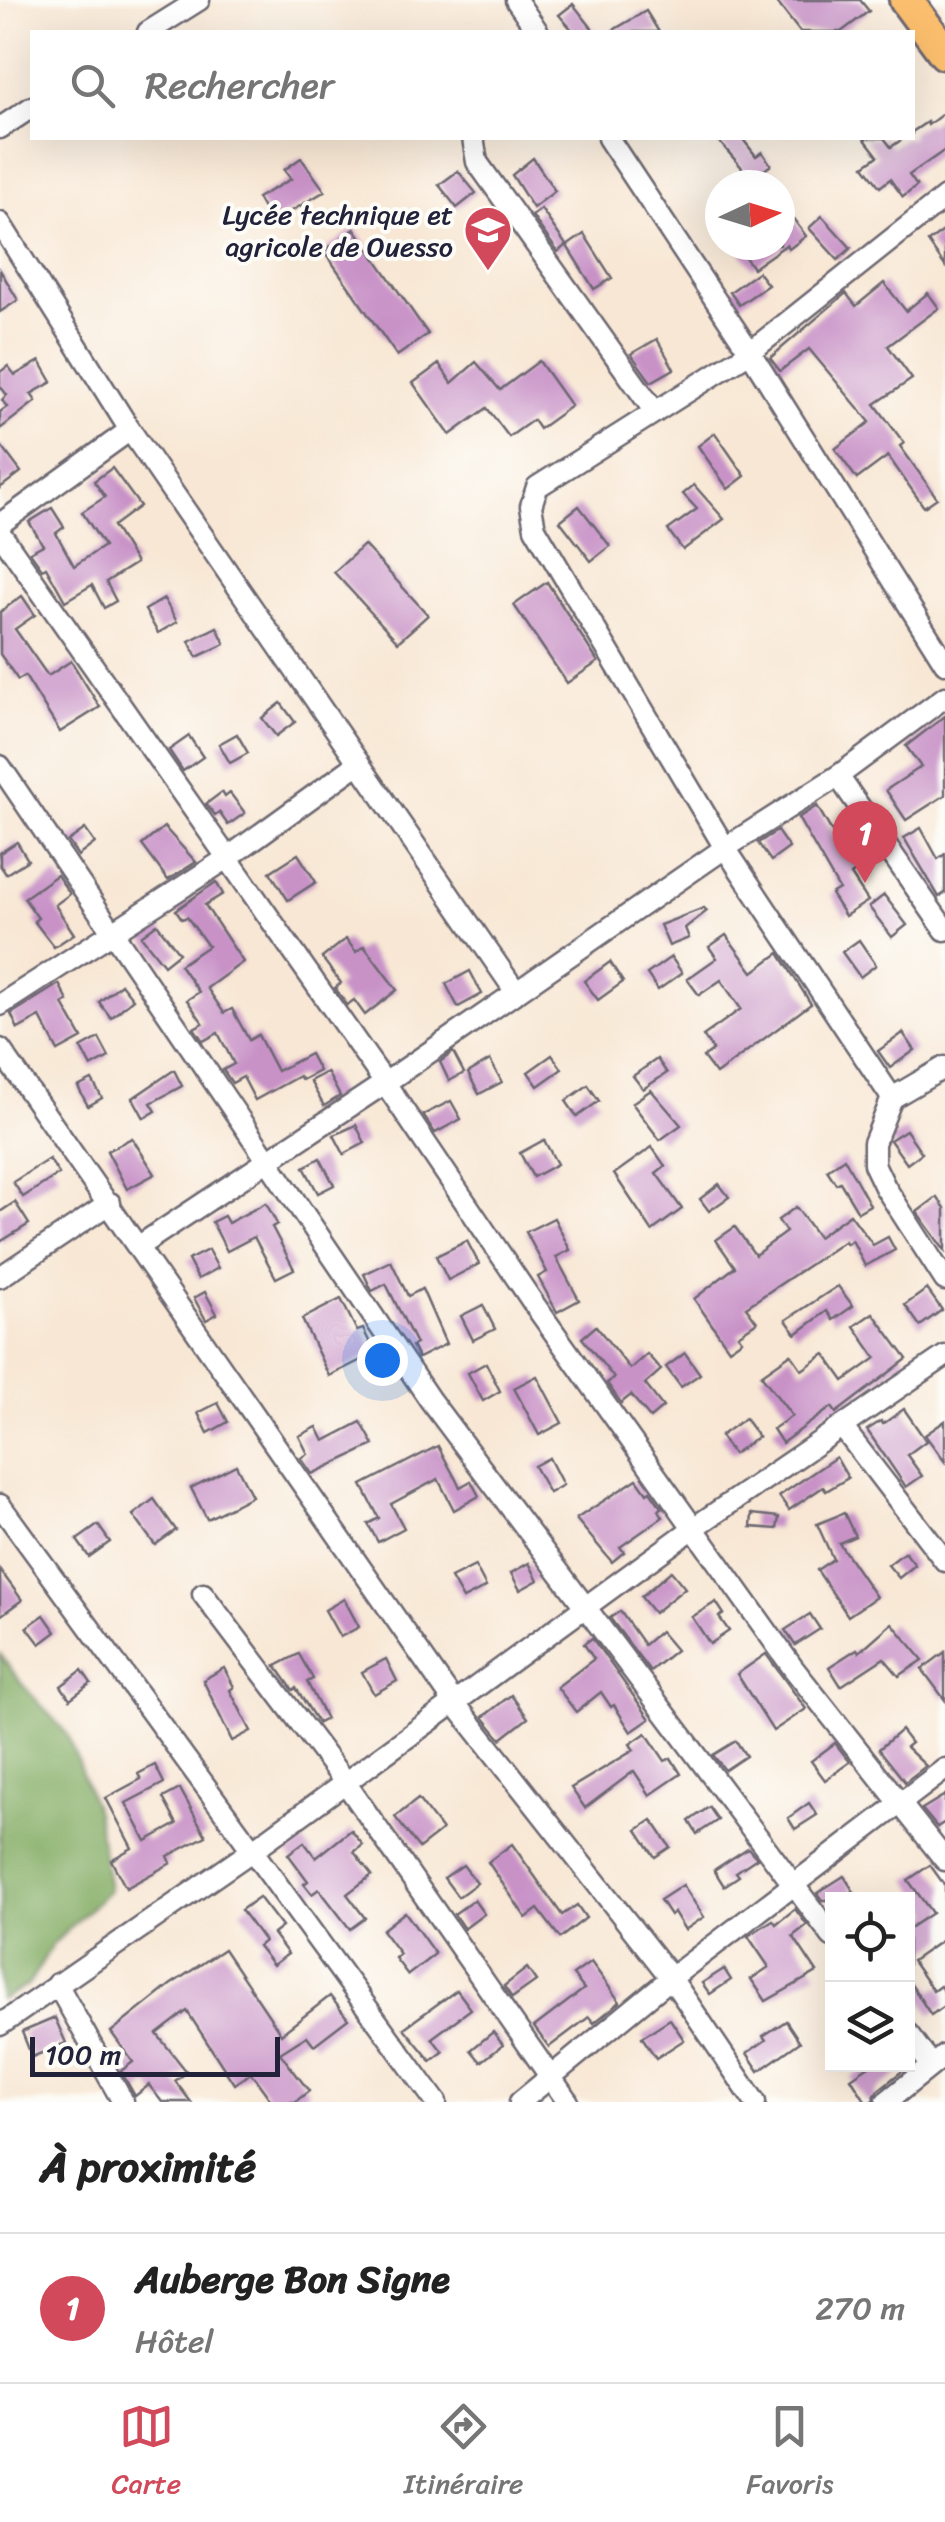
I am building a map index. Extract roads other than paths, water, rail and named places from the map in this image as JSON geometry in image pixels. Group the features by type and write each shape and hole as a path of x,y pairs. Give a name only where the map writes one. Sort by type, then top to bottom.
{"highway":[{"path":"906,0 945,54"}],"street":[{"path":"150,30 175,6 199,0"},
{"path":"516,0 537,30"},
{"path":"0,128 30,108"},
{"path":"473,140 476,162 655,412"},
{"path":"609,140 750,352 945,663"},
{"path":"892,1098 725,848 536,528 532,506 536,488 750,352 945,197"},
{"path":"0,223 130,430 516,992"},
{"path":"0,524 130,430"},
{"path":"0,533 385,1082 536,1307 794,1668 945,1860"},
{"path":"139,1246 725,848 838,776 945,697"},
{"path":"0,1006 226,859 359,763"},
{"path":"0,766 430,1400 825,1927"},
{"path":"838,776 945,930"},
{"path":"0,1049 453,1701 671,1978 755,2102"},
{"path":"945,1067 892,1098 874,1143 874,1164 885,1188 945,1280"},
{"path":"0,1277 110,1203"},
{"path":"0,2026 253,1850 694,1527 945,1356"},
{"path":"844,1428 945,1561"},
{"path":"0,1505 436,2102"},
{"path":"203,1594 344,1782 568,2102"},
{"path":"520,2102 671,1978 945,1769"},
{"path":"57,1984 123,2102"},
{"path":"886,2102 938,2060 915,2040"}],"place":[{"name":"Lycée technique et agricole de Ouesso","path":"488,272"},
{"name":"Auberge Bon Signe","path":"865,883"}]}
